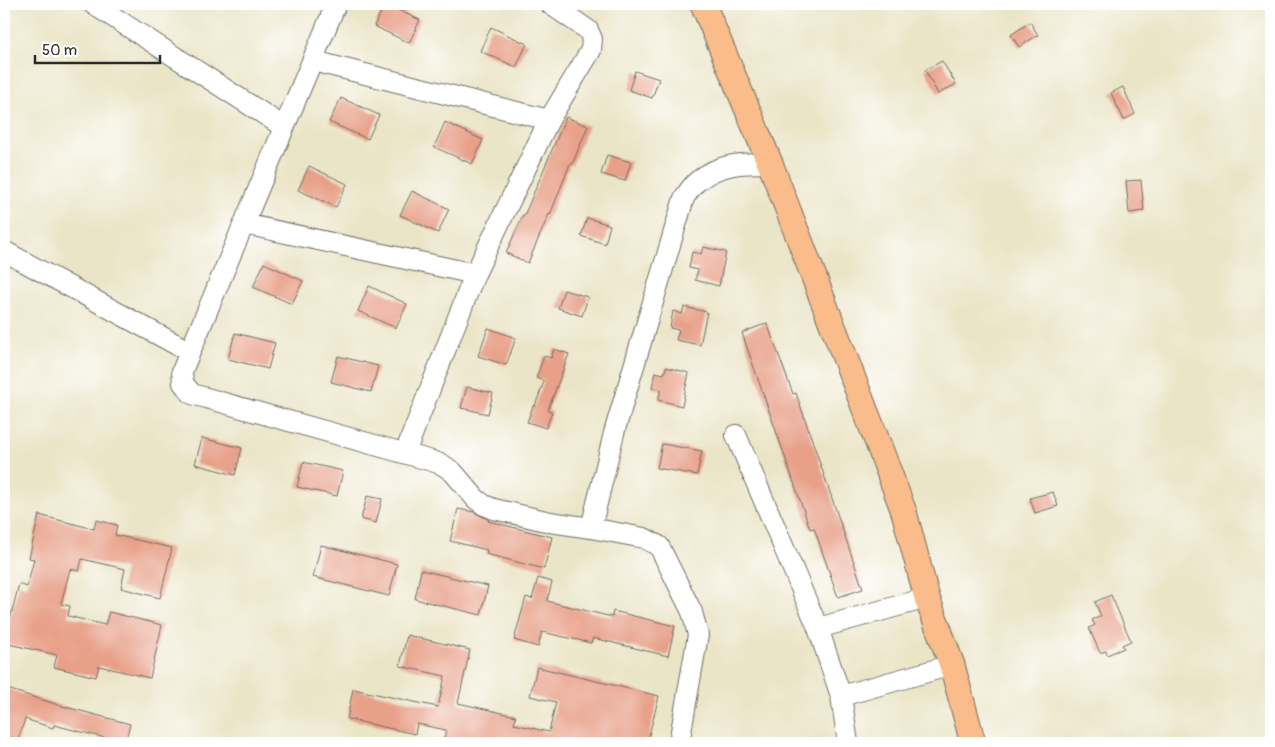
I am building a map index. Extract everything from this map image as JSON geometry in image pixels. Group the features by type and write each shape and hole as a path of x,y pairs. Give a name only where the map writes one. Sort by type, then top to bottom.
{"main road":[{"path":"703,4 770,163 904,512 927,598 952,665 973,743"}],"street":[{"path":"93,4 284,127"},
{"path":"336,4 182,371 183,383 192,394 432,461 453,472 476,499 494,509 550,522 644,538 659,546 692,612 698,635 679,743"},
{"path":"406,453 475,274 549,120 591,50 592,39 588,30 550,4"},
{"path":"313,61 549,120"},
{"path":"591,528 614,433 684,198 698,180 719,168 744,163 770,163"},
{"path":"244,224 475,274"},
{"path":"4,251 190,352"},
{"path":"736,435 818,628 841,696 848,743"},
{"path":"818,628 927,598"},
{"path":"841,696 952,665"}],"building":[{"path":"385,4 420,20 409,43 374,26"},
{"path":"1030,22 1038,35 1019,47 1011,35"},
{"path":"491,27 527,44 516,67 480,51"},
{"path":"942,61 956,84 938,94 925,70"},
{"path":"635,71 659,79 652,98 629,90"},
{"path":"1123,87 1135,114 1124,120 1111,93"},
{"path":"341,98 379,115 368,139 329,122"},
{"path":"566,117 588,126 528,263 506,253 524,216"},
{"path":"445,122 483,140 472,164 434,147"},
{"path":"607,155 631,162 625,181 601,174"},
{"path":"309,166 347,184 336,207 298,190"},
{"path":"1141,180 1144,211 1129,213 1126,181"},
{"path":"412,191 449,209 438,233 400,215"},
{"path":"587,218 610,225 605,244 581,236"},
{"path":"703,247 726,252 719,286 695,280 698,270 689,268 692,252 701,254"},
{"path":"264,263 303,281 292,304 253,287"},
{"path":"369,286 407,304 396,328 358,311"},
{"path":"564,290 588,297 582,316 558,308"},
{"path":"684,307 707,312 700,345 676,340 679,330 670,328 673,311 682,314"},
{"path":"767,323 793,394 796,393 863,589 838,597 814,528 810,529 742,333"},
{"path":"488,328 516,338 506,365 478,356"},
{"path":"235,333 275,343 268,369 228,359"},
{"path":"554,349 569,354 548,410 552,412 546,428 527,422 544,381 536,378 544,356 551,358"},
{"path":"338,356 378,366 371,392 331,382"},
{"path":"666,367 689,373 682,406 658,400 661,390 652,388 655,372 664,374"},
{"path":"467,387 493,393 488,414 461,408"},
{"path":"202,438 242,448 235,475 195,464"},
{"path":"662,444 702,451 697,475 657,468"},
{"path":"303,462 343,471 337,496 297,487"},
{"path":"1053,492 1058,506 1035,513 1030,498"},
{"path":"367,496 382,499 376,523 361,519"},
{"path":"458,509 474,512 488,521 552,537 544,569 486,554 487,550 450,541"},
{"path":"39,515 94,529 96,520 117,525 115,535 172,548 160,598 121,588 125,569 82,559 79,571 70,569 61,604 70,606 68,616 105,625 109,612 162,625 150,678 99,666 96,677 54,667 57,655 4,643 19,584 27,587 34,559 29,558"},
{"path":"321,545 397,564 389,596 313,577"},
{"path":"421,570 488,586 481,615 415,599"},
{"path":"538,578 552,582 547,601 612,617 613,611 675,626 668,656 593,638 591,643 542,632 538,647 514,640 526,597 532,599"},
{"path":"1111,595 1131,641 1122,645 1124,648 1107,655 1106,651 1100,653 1089,628 1095,625 1092,620 1101,616 1095,602"},
{"path":"407,635 470,650 458,703 516,716 514,724 549,732 556,702 530,696 537,667 659,696 647,743 443,743 446,730 417,724 415,734 347,719 353,689 438,707 445,676 400,666"},
{"path":"4,688 130,724 125,743 54,725 53,728 25,719 17,743 4,740"}]}
